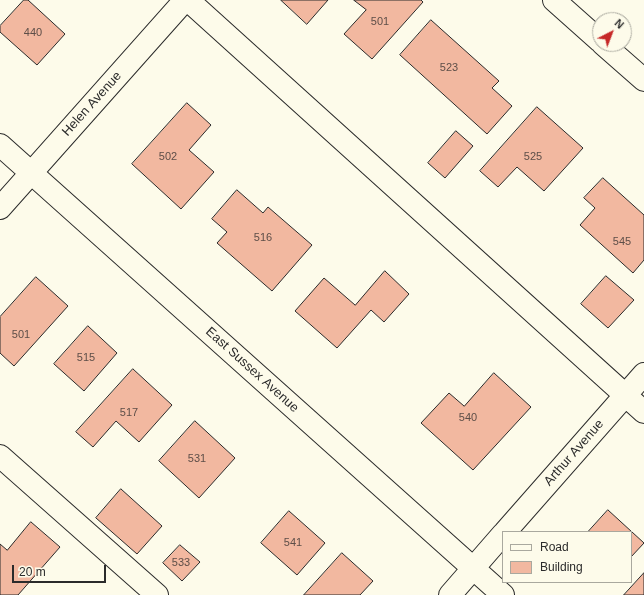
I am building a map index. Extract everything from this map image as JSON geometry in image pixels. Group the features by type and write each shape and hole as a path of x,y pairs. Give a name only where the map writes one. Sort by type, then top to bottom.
{"street":[{"name":"Helen Avenue","path":"0,208 185,0"},
{"path":"188,0 644,412"},
{"path":"554,0 592,34"},
{"path":"612,52 644,80"},
{"name":"East Sussex Avenue","path":"0,144 504,595"},
{"name":"Arthur Avenue","path":"506,531 644,374"},
{"path":"0,456 157,595"},
{"name":"Arthur Avenue","path":"450,595 502,535"}],"building":[{"path":"24,0 28,0 65,34 37,65 0,32 0,26"},
{"path":"281,0 328,0 307,24"},
{"path":"354,0 421,0 423,2 372,59 344,34 366,10"},
{"path":"431,20 499,81 492,88 512,106 487,134 400,55"},
{"path":"187,103 211,125 189,150 214,172 181,209 132,164"},
{"path":"537,107 583,148 544,191 517,167 498,187 480,171"},
{"path":"456,131 473,146 445,178 428,163"},
{"path":"603,178 644,215 644,260 633,273 580,225 595,208 584,198"},
{"path":"237,190 263,213 268,207 312,245 272,291 217,243 227,232 212,219"},
{"path":"385,271 409,294 384,322 371,310 337,348 295,311 324,278 355,305"},
{"path":"606,276 634,300 608,328 581,304"},
{"path":"36,277 68,306 14,366 0,353 0,317"},
{"path":"88,326 117,353 84,391 54,364"},
{"path":"133,369 172,405 139,442 116,421 93,447 76,432"},
{"path":"494,373 531,407 473,470 421,423 449,393 464,406"},
{"path":"195,421 235,458 199,498 159,461"},
{"path":"121,489 162,526 137,554 96,518"},
{"path":"608,510 631,531 589,531"},
{"path":"289,511 325,543 297,575 261,543"},
{"path":"31,522 60,547 18,595 0,595 0,544 7,550"},
{"path":"632,532 644,543 632,556"},
{"path":"180,545 200,562 182,581 163,563"},
{"path":"342,553 373,581 360,595 304,595"},
{"path":"644,573 644,595 624,595"}]}
